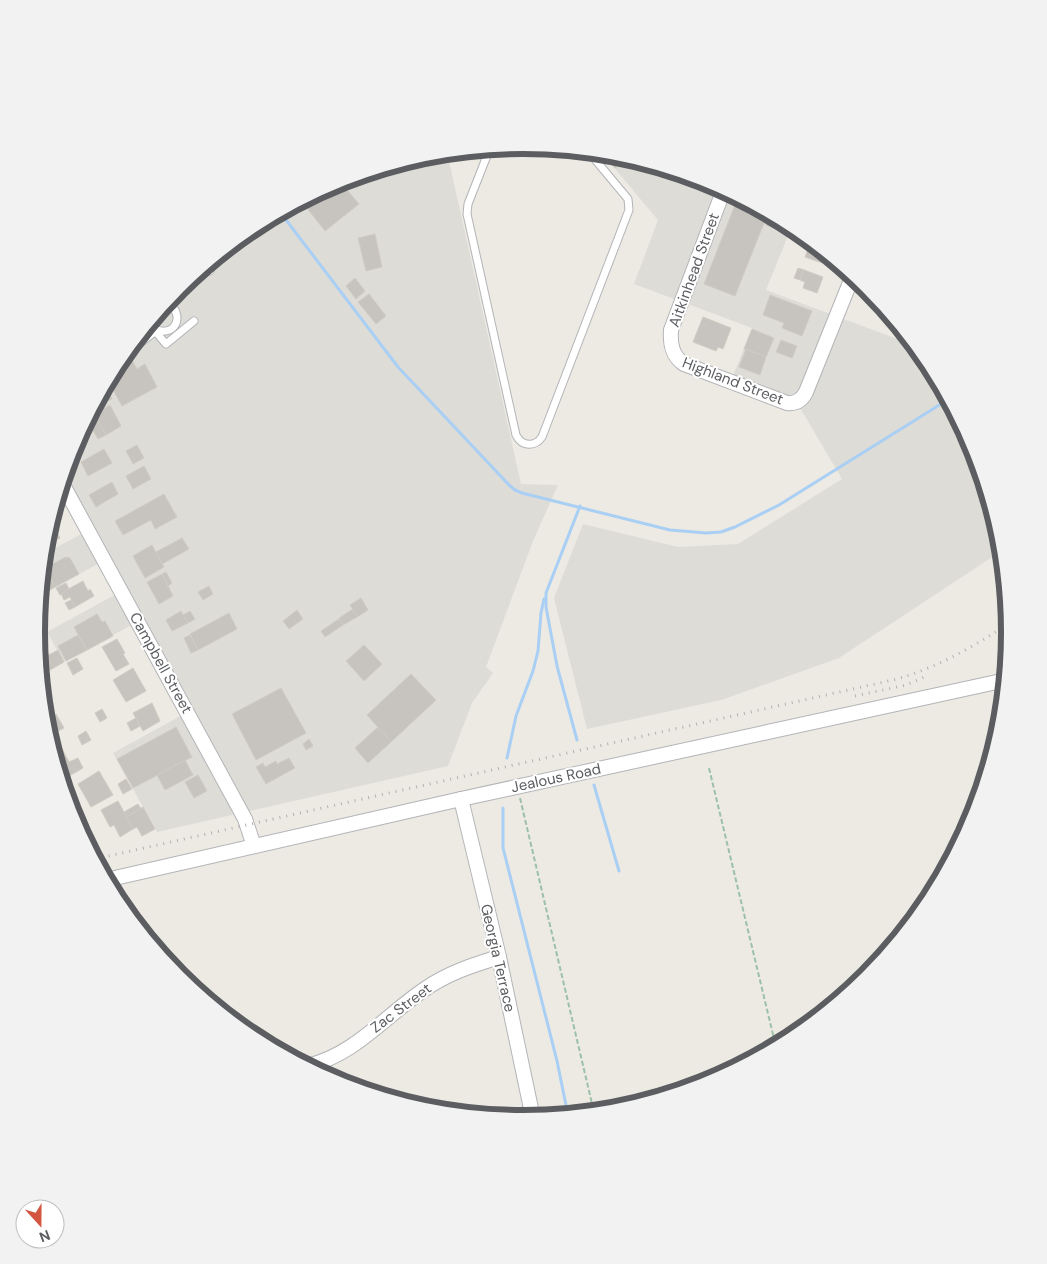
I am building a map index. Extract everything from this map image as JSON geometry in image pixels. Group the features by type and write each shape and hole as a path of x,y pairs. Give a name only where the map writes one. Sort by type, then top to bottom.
{"street":[{"name":"Aitkinhead Street","path":"674,352 670,338 674,319 721,197"},
{"name":"Highland Street","path":"674,352 679,361 684,364 787,403 796,402 806,392 850,283"},
{"name":"Campbell Street","path":"66,491 245,819 254,846"},
{"name":"Jealous Road","path":"114,878 461,799 999,681"},
{"name":"Georgia Terrace","path":"461,799 499,957 531,1110"},
{"name":"Zac Street","path":"317,1063 344,1052 442,978 459,970 499,957"}],"lane":[{"path":"487,155 468,204 466,214 516,435 520,442 531,444 542,437 629,210 628,199 595,159"},
{"path":"154,329 163,332 174,326 178,319 172,308"},
{"path":"153,330 166,344 194,321"}],"path":[{"path":"709,768 774,1039"},
{"path":"518,787 592,1105"}],"shaded area":[{"path":"449,160 521,484 558,485 533,541 486,667 493,673 472,703 448,766 157,832 113,753 186,713 137,622 64,662 47,632 120,592 103,561 47,592 52,550 87,531 70,500 62,504 81,449 109,393 144,341 185,294 208,272 258,234 312,203 370,179 400,170"},
{"path":"609,162 677,179 707,190 763,218 789,234 766,290 903,341 938,393 966,449 986,508 996,555 839,658 721,700 587,729 554,598 583,524 678,547 738,544 842,479 799,406 731,381 752,328 634,284 658,220"}],"building":[{"path":"610,162 620,164 615,168"},
{"path":"345,188 359,204 325,231 307,208 315,201"},
{"path":"736,203 765,219 735,296 704,284"},
{"path":"768,221 786,232 786,233 766,225"},
{"path":"375,234 382,267 366,271 358,238"},
{"path":"808,247 826,261 825,264 805,257"},
{"path":"798,268 804,270 800,280 794,278"},
{"path":"804,270 823,277 817,293 803,288 805,282 800,280"},
{"path":"355,278 365,291 356,299 346,286"},
{"path":"369,294 386,316 376,324 358,302"},
{"path":"770,295 812,311 802,336 782,328 784,323 763,315"},
{"path":"703,317 731,328 723,349 718,347 716,351 693,342"},
{"path":"752,329 774,338 766,357 744,349"},
{"path":"781,340 797,346 792,358 776,352"},
{"path":"746,349 766,357 760,375 739,367"},
{"path":"131,359 137,369 145,364 157,387 122,406 112,388"},
{"path":"109,393 112,399 103,403"},
{"path":"110,405 121,426 106,435 96,417 99,411"},
{"path":"96,417 106,435 98,439 91,427"},
{"path":"137,445 144,458 133,464 126,451"},
{"path":"104,449 112,463 88,476 81,462"},
{"path":"144,466 151,479 133,489 126,476"},
{"path":"112,482 118,494 96,507 89,495"},
{"path":"164,494 177,517 155,529 151,520 123,535 115,521"},
{"path":"57,527 59,531 57,532 60,538 54,541"},
{"path":"182,538 189,549 162,564 156,552"},
{"path":"152,545 164,567 145,578 133,556"},
{"path":"66,557 70,558 79,574 55,587 49,575 50,566"},
{"path":"166,572 172,583 168,586 162,574"},
{"path":"162,574 173,596 159,604 147,582"},
{"path":"49,575 55,587 47,592"},
{"path":"83,581 88,591 90,589 94,596 75,607 70,597 64,600 61,593"},
{"path":"66,583 69,589 60,595 56,588"},
{"path":"209,586 213,594 203,600 198,592"},
{"path":"361,598 368,610 357,617 350,605"},
{"path":"71,600 75,607 69,610 65,603"},
{"path":"353,609 357,617 343,625 339,618"},
{"path":"297,610 303,619 289,629 283,621"},
{"path":"181,611 188,623 172,631 166,620"},
{"path":"190,611 195,619 188,623 183,615"},
{"path":"229,613 237,629 198,650 190,634"},
{"path":"97,614 102,622 105,621 113,636 87,650 74,627"},
{"path":"339,619 343,625 325,637 321,631"},
{"path":"78,635 87,650 66,661 58,646"},
{"path":"190,635 198,650 191,653 184,638"},
{"path":"117,639 129,664 116,671 102,647"},
{"path":"364,645 382,664 364,681 346,661"},
{"path":"58,650 64,662 50,670 46,663 46,657"},
{"path":"77,658 83,669 73,675 67,663"},
{"path":"133,668 146,691 126,702 113,680"},
{"path":"411,674 436,700 391,742 367,715"},
{"path":"281,688 306,733 256,760 232,714"},
{"path":"152,703 160,721 143,731 133,713"},
{"path":"102,709 107,718 100,722 95,713"},
{"path":"56,714 64,728 56,732 53,716"},
{"path":"136,718 140,726 131,731 127,723"},
{"path":"176,727 192,757 133,788 117,759"},
{"path":"378,727 391,742 368,763 355,748"},
{"path":"86,731 91,740 82,745 78,736"},
{"path":"309,739 313,746 306,750 303,744"},
{"path":"61,747 69,762 78,758 83,768 67,777 59,748"},
{"path":"289,758 295,768 266,784 256,767 263,763 265,767 276,761 277,764"},
{"path":"185,760 193,775 165,790 157,775"},
{"path":"99,771 113,795 91,807 78,784"},
{"path":"198,775 207,791 194,798 185,782"},
{"path":"126,779 132,789 123,794 118,784"},
{"path":"118,801 133,829 120,837 114,825 110,827 101,810"},
{"path":"138,804 141,809 126,817 124,812"},
{"path":"143,807 155,829 142,836 137,827 133,829 126,817"}],"waterway":[{"path":"284,218 398,367 509,485 522,493 670,530 706,533 721,532 779,505 943,403"},
{"path":"577,740 557,666 546,607 546,593 580,506"},
{"path":"507,758 516,716 533,671 538,651 544,599"},
{"path":"594,785 619,871"},
{"path":"503,808 503,848 557,1061 567,1108"}],"railway":[{"path":"102,858 893,680 939,663 1002,628"},
{"path":"855,696 906,685 927,676"}]}
